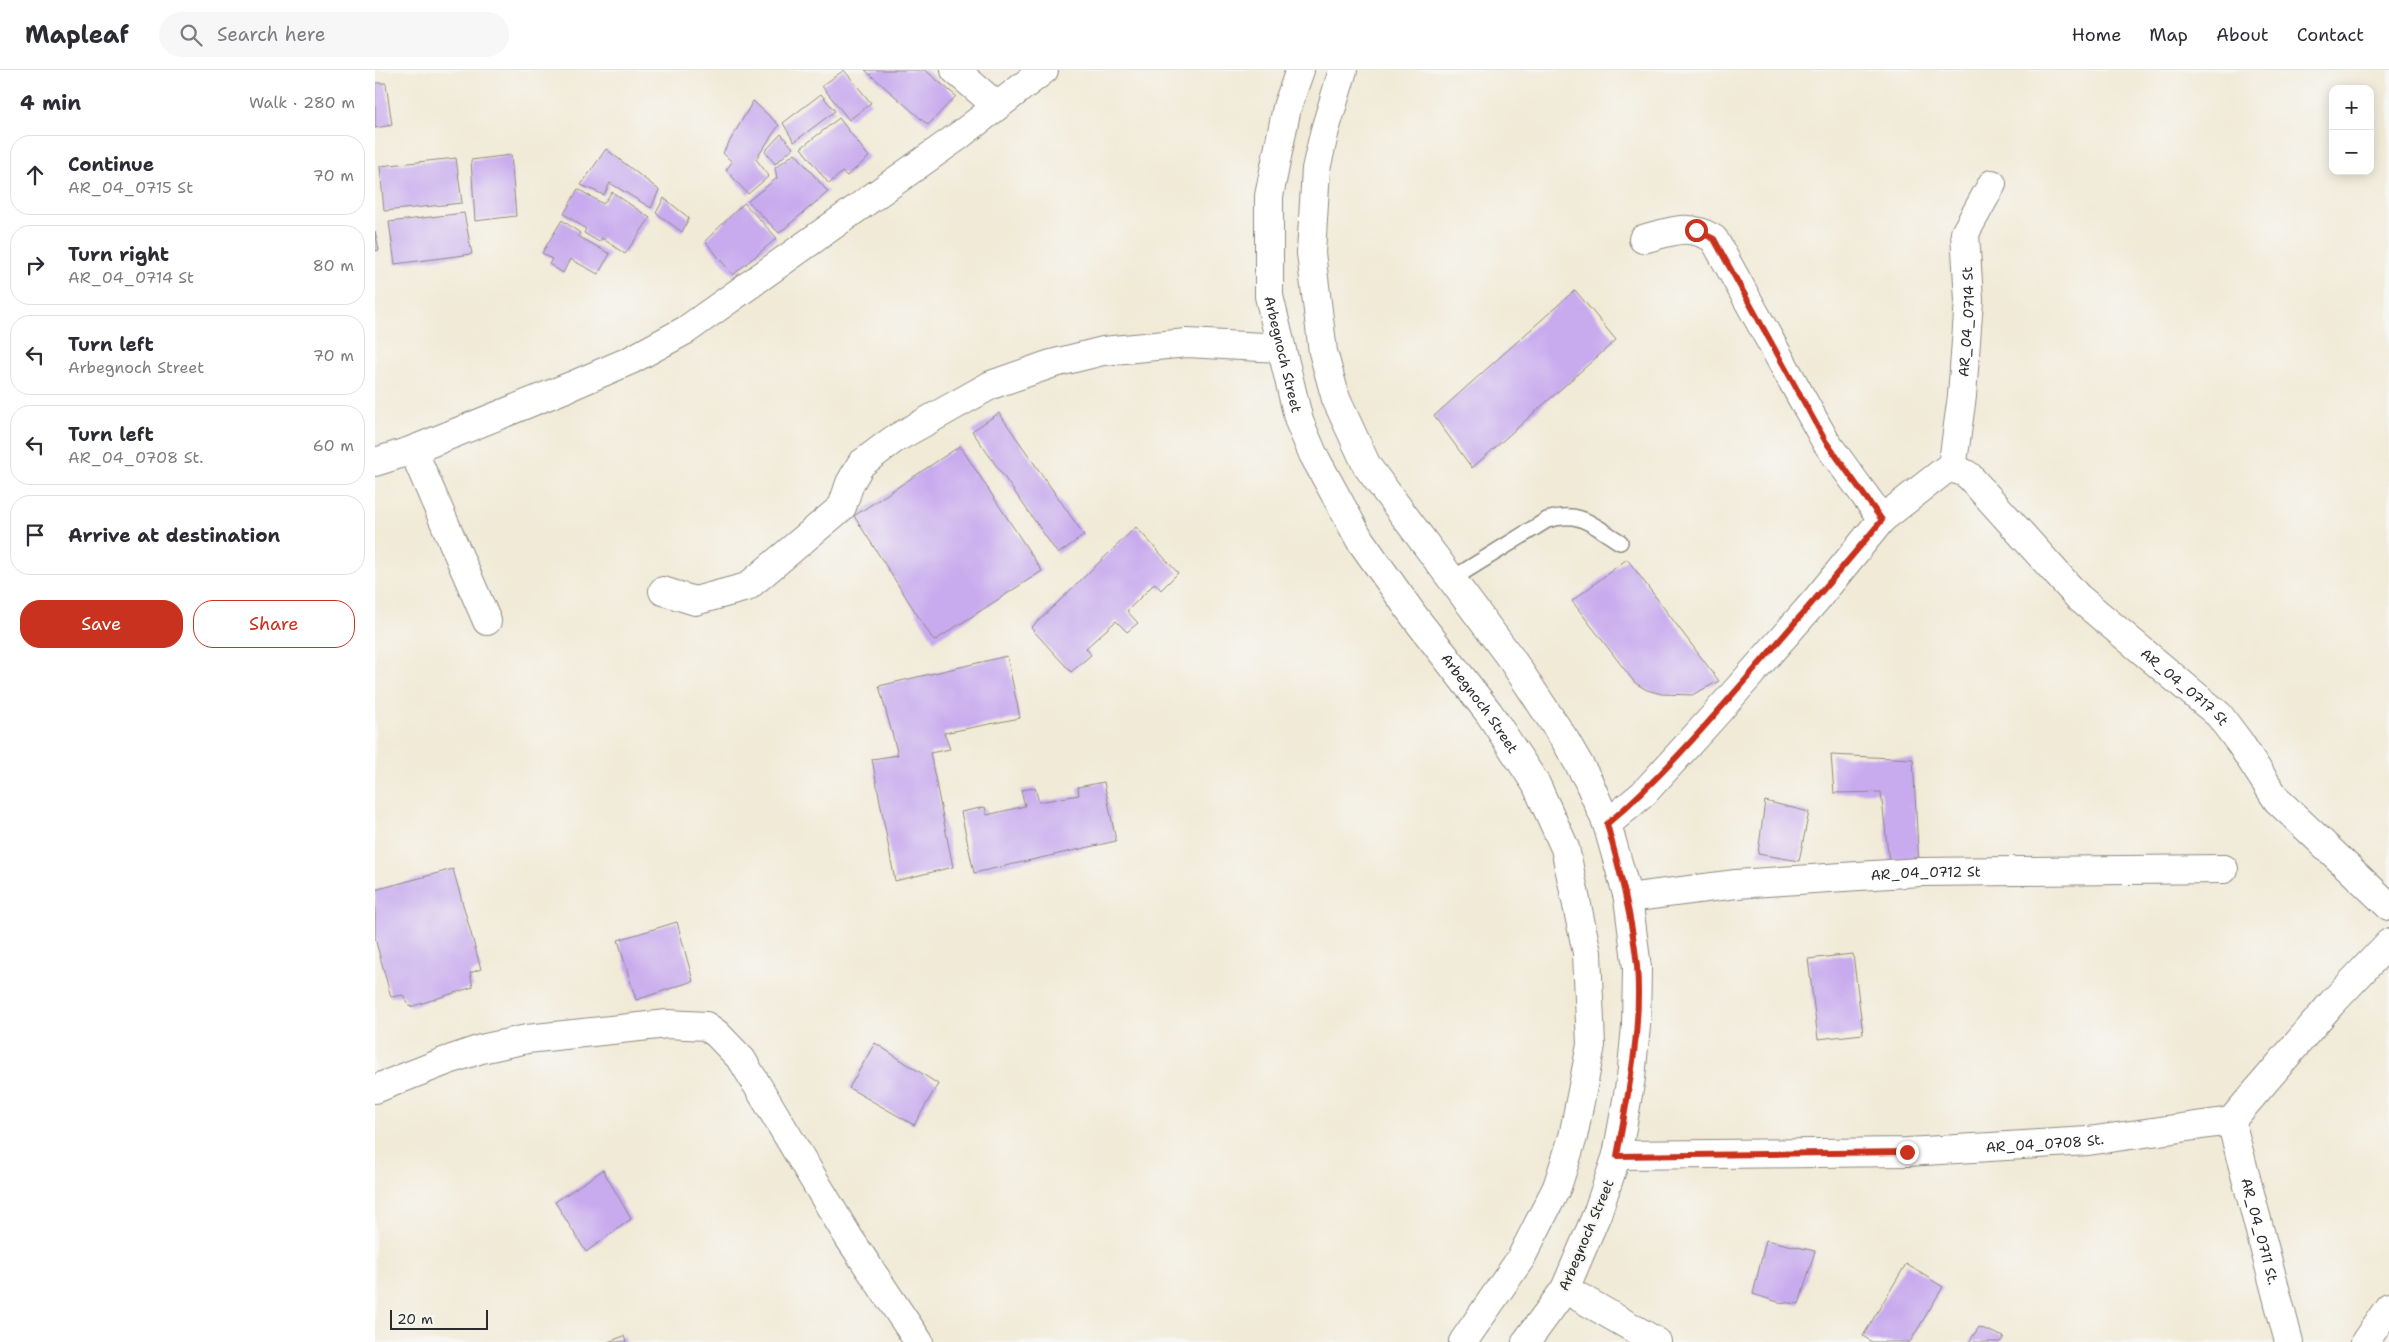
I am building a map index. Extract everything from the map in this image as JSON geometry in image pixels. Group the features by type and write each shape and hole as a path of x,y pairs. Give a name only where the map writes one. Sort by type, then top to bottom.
{"street":[{"path":"955,70 997,106"},
{"path":"375,462 413,450 631,360 687,330 1044,70"},
{"name":"Arbegnoch Street","path":"1300,70 1287,107 1269,196 1269,296 1299,421 1313,454 1360,540 1414,616 1489,713 1536,784 1565,848 1583,935 1591,1003 1591,1045 1573,1137 1557,1187 1521,1258 1463,1342"},
{"name":"Arbegnoch Street","path":"1343,70 1325,130 1316,169 1312,219 1312,262 1323,352 1336,399 1367,466 1512,660 1565,740 1588,780 1607,824 1628,898 1637,968 1636,1026 1631,1078 1617,1156 1597,1214 1565,1289 1526,1342"},
{"name":"AR_04_0714 St","path":"1961,472 1962,396 1969,300 1965,233 1992,184"},
{"path":"1643,239 1683,228 1696,230 1714,239 1826,442 1882,520"},
{"path":"663,591 683,599 695,600 747,587 842,507 861,464 893,440 991,385 1051,364 1111,350 1187,343 1280,348"},
{"path":"413,450 487,621"},
{"path":"1607,824 1643,794 1714,716 1816,600 1882,520 1945,470 1961,472"},
{"name":"AR_04_0717 St","path":"1961,472 2078,597 2219,716 2277,800 2389,906"},
{"name":"AR_04_0712 St","path":"1628,898 1736,884 1920,872 2224,869"},
{"path":"2231,1121 2332,1003 2389,943"},
{"path":"375,1089 481,1049 527,1039 667,1024 706,1026 717,1034 742,1060 849,1238 919,1342"},
{"name":"AR_04_0708 St.","path":"1617,1156 1907,1152 2087,1141 2231,1121"},
{"name":"AR_04_0711 St.","path":"2231,1121 2289,1342"},
{"path":"1565,1289 1657,1342"},
{"path":"2365,1342 2389,1306"}],"lane":[{"path":"1452,579 1547,520 1562,515 1579,516 1621,542"}],"building":[{"path":"844,70 871,103 849,120 822,86"},
{"path":"865,70 925,70 956,96 928,125"},
{"path":"375,83 386,83 392,125 375,128"},
{"path":"821,94 835,111 794,142 783,123"},
{"path":"753,101 779,125 756,159 769,176 748,194 726,170 732,162 723,153"},
{"path":"839,118 869,157 847,176 842,172 829,184 801,148"},
{"path":"781,134 793,148 775,164 765,151"},
{"path":"606,149 659,190 651,208 610,183 604,195 581,185"},
{"path":"795,153 828,192 779,233 748,201 777,178 775,168"},
{"path":"511,155 516,216 475,221 471,160"},
{"path":"456,158 462,203 384,211 380,166"},
{"path":"578,189 603,204 612,192 650,218 625,254 602,238 599,242 584,233 586,229 564,214"},
{"path":"664,198 689,218 682,232 656,213"},
{"path":"744,203 777,238 733,275 705,241"},
{"path":"464,213 472,254 395,264 389,222"},
{"path":"562,220 580,233 578,236 610,254 598,274 570,259 563,273 549,264 552,259 542,253"},
{"path":"375,231 379,250 375,251"},
{"path":"1575,290 1616,340 1472,468 1434,416"},
{"path":"999,413 1084,535 1058,554 972,431"},
{"path":"960,446 1042,571 934,641 854,516"},
{"path":"1136,527 1178,573 1161,590 1155,583 1127,611 1138,623 1127,632 1116,621 1086,648 1091,655 1071,672 1031,628"},
{"path":"1627,559 1719,681 1692,695 1662,694 1647,690 1635,683 1572,601"},
{"path":"1007,656 1020,718 944,733 950,749 930,753 953,867 895,881 872,759 898,755 879,686"},
{"path":"1831,755 1913,759 1919,867 1889,861 1881,792 1834,793"},
{"path":"1104,782 1116,841 974,873 961,812 985,807 987,815 1025,806 1021,790 1035,788 1039,802 1079,795 1078,787"},
{"path":"1765,801 1809,812 1799,861 1758,854"},
{"path":"453,869 481,969 470,973 473,987 410,1007 403,995 391,997 375,938 375,890"},
{"path":"677,922 693,981 636,1000 618,940"},
{"path":"1853,954 1863,1034 1818,1039 1808,959"},
{"path":"875,1043 938,1084 914,1125 849,1088"},
{"path":"603,1170 631,1219 586,1252 555,1202"},
{"path":"1766,1240 1815,1251 1799,1304 1778,1302 1753,1294"},
{"path":"1906,1264 1943,1287 1910,1342 1872,1342 1863,1336"},
{"path":"1979,1327 2004,1337 2000,1342 1969,1342"},
{"path":"624,1336 626,1342 608,1342"}],"route":[{"path":"1696,230 1714,239 1826,442 1882,520 1816,600 1714,716 1643,794 1607,824 1628,898 1637,968 1636,1026 1631,1078 1617,1156 1907,1152"}]}
